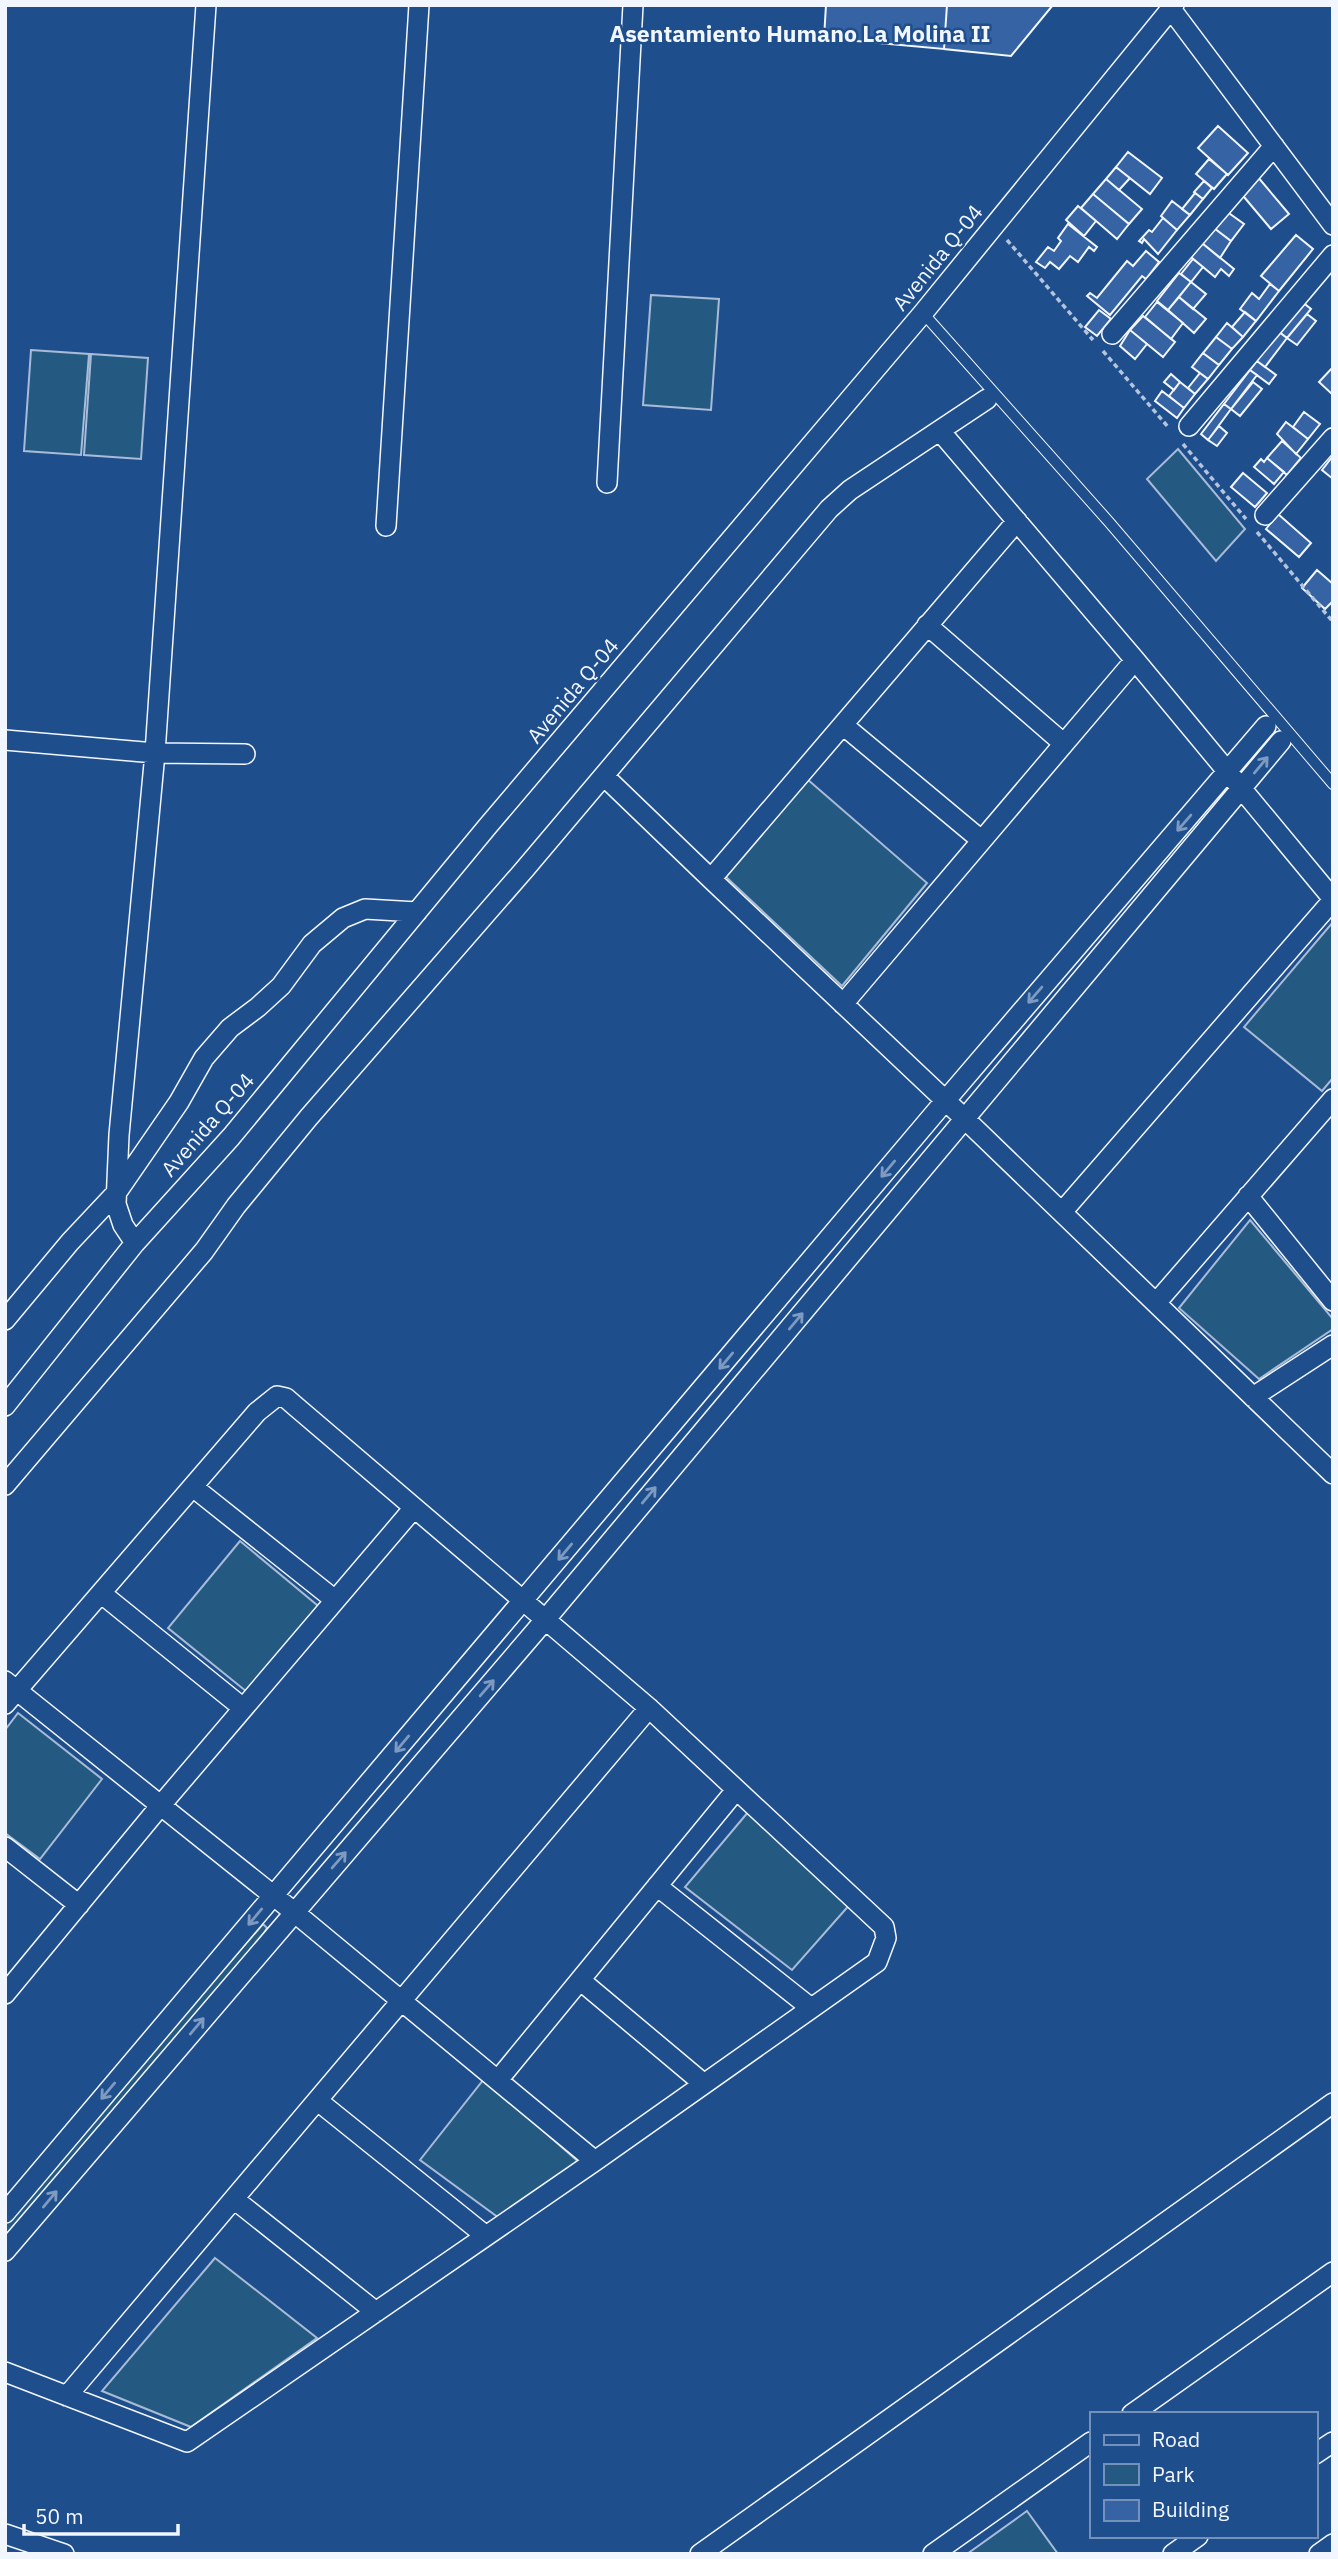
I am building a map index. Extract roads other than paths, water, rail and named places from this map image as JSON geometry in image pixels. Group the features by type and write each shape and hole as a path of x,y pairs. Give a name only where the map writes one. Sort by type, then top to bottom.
{"street":[{"path":"135,1243 123,1225 116,1205 119,1135 155,753 206,5"},
{"path":"386,526 419,5"},
{"path":"607,483 633,5"},
{"path":"1173,7 1333,225"},
{"name":"Avenida Q-04","path":"5,1406 135,1243 231,1137 417,912 923,313 1173,7"},
{"path":"1112,334 1274,146"},
{"path":"1182,434 1333,255"},
{"path":"5,1485 204,1251 236,1206 309,1117 604,776 829,509 850,490 987,399"},
{"path":"940,431 1333,899 1062,1212"},
{"path":"1265,515 1333,438"},
{"path":"711,879 1017,520"},
{"path":"927,625 1063,743"},
{"path":"843,1004 1135,660"},
{"path":"843,725 981,840"},
{"path":"5,2213 945,1101 1266,726"},
{"path":"5,740 155,753 245,754"},
{"path":"5,2251 545,1620 636,1521 891,1220 965,1119 1281,741"},
{"path":"604,776 1333,1474"},
{"path":"5,1320 117,1192 179,1102 204,1058 230,1028 281,986 312,944 343,918 365,909 417,912"},
{"path":"1156,1303 1333,1099"},
{"path":"865,1196 891,1220"},
{"path":"1248,1196 1333,1301"},
{"path":"1253,1397 1333,1345"},
{"path":"5,2372 187,2442 596,2161 877,1962 886,1938 884,1927 649,1708 286,1398 277,1396 257,1412 102,1594 9,1691 274,1895 596,2161"},
{"path":"193,1487 335,1601"},
{"path":"609,1500 636,1521"},
{"path":"5,1994 160,1805 413,1509"},
{"path":"102,1594 243,1708"},
{"path":"67,2396 649,1708"},
{"path":"498,2080 736,1790"},
{"path":"5,1847 79,1905"},
{"path":"657,1886 811,2008"},
{"path":"580,1980 704,2084"},
{"path":"318,2101 486,2236"},
{"path":"700,2554 1333,2104"},
{"path":"234,2199 376,2312"},
{"path":"1135,2412 1333,2272"},
{"path":"1317,2453 1333,2442"},
{"path":"933,2554 1090,2443"},
{"path":"5,2534 64,2554"},
{"path":"1173,2554 1195,2538"},
{"path":"1319,2554 1333,2544"}],"lane":[{"path":"923,313 1109,522 1333,784"}],"district":[{"name":"Asentamiento Humano La Molina II","path":"800,34"}]}
